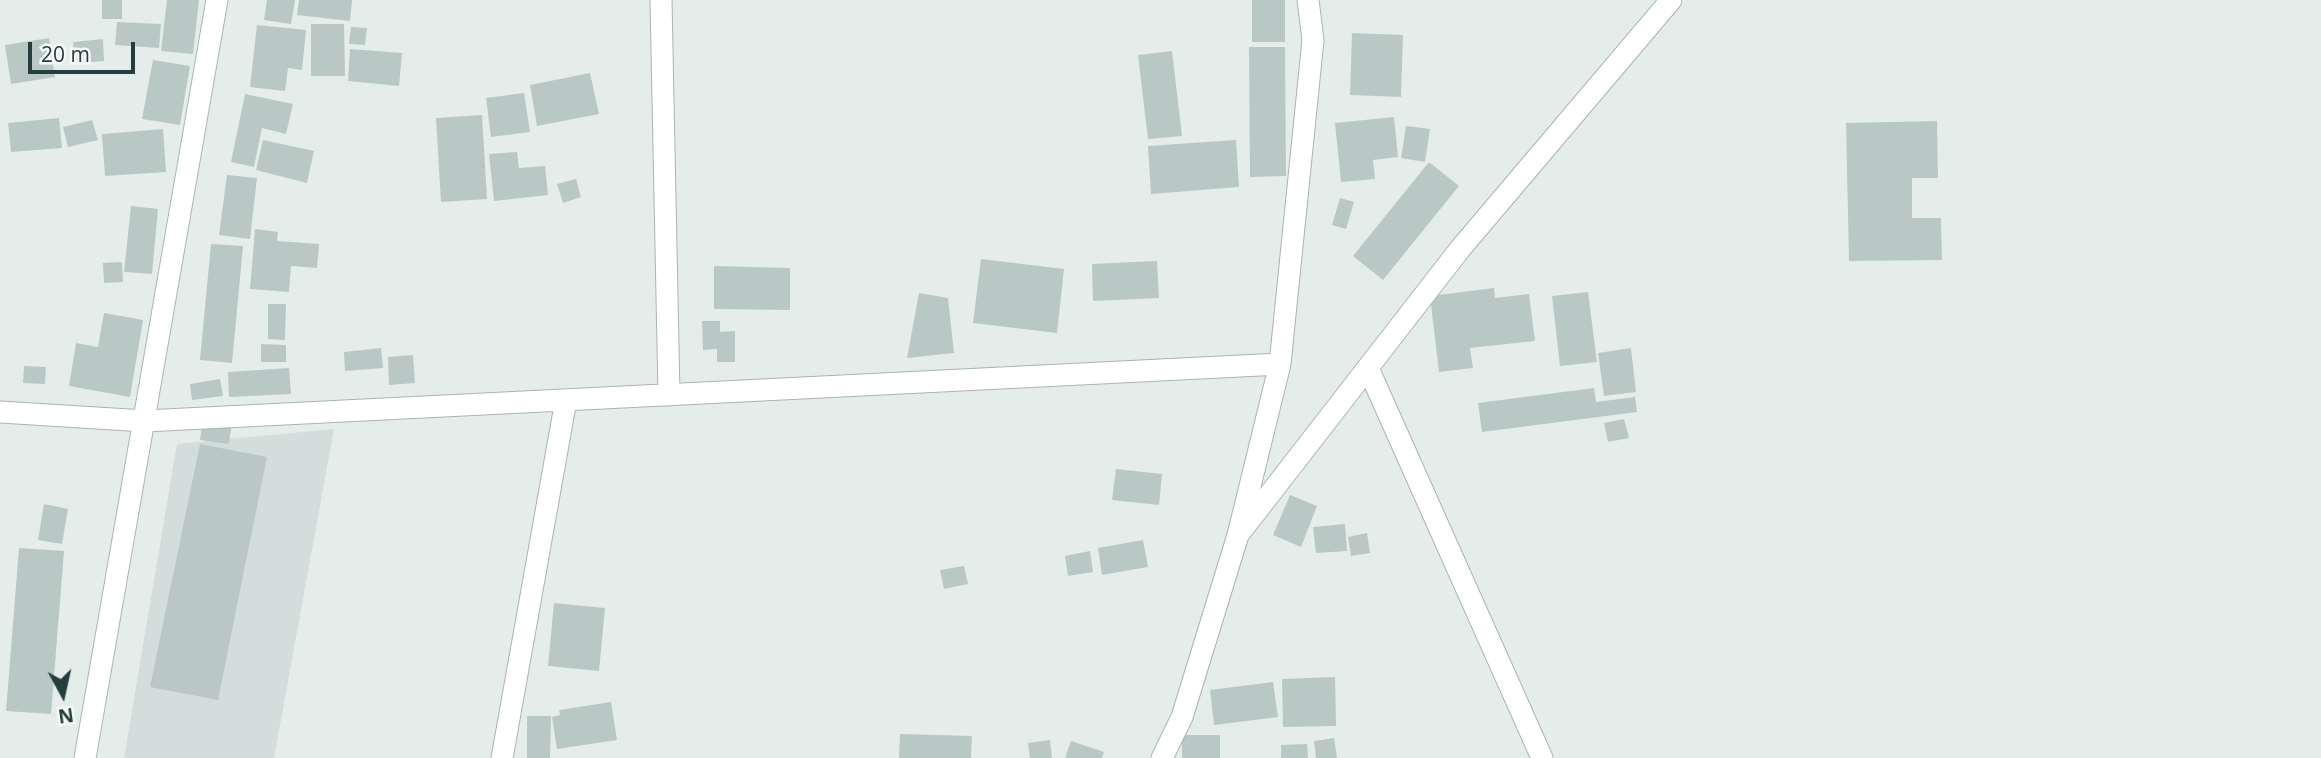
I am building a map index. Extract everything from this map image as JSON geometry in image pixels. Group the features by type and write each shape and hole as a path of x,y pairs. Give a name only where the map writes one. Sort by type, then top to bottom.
{"street":[{"path":"85,758 217,0"},
{"path":"661,0 669,395"},
{"path":"1162,758 1182,718 1238,536 1280,364 1313,40 1308,0"},
{"path":"1238,536 1460,249 1671,0"},
{"path":"0,412 145,421 1280,364"},
{"path":"1368,368 1542,758"},
{"path":"502,758 566,400"}],"shaded area":[{"path":"334,429 274,758 124,758 177,444"}],"building":[{"path":"102,0 122,0 122,19 102,19"},
{"path":"167,0 199,0 193,54 161,51"},
{"path":"267,0 295,0 291,24 264,20"},
{"path":"299,0 352,0 350,21 297,15"},
{"path":"1252,0 1285,0 1285,42 1252,42"},
{"path":"117,22 161,24 159,48 115,45"},
{"path":"311,24 344,24 345,76 311,76"},
{"path":"257,25 306,30 302,70 288,68 285,91 250,87"},
{"path":"351,27 367,28 365,45 349,44"},
{"path":"1352,33 1403,35 1401,97 1350,95"},
{"path":"49,38 55,77 11,84 5,45"},
{"path":"103,39 104,61 75,63 73,42"},
{"path":"1249,47 1285,47 1286,176 1250,177"},
{"path":"350,49 402,53 399,86 348,81"},
{"path":"1172,51 1182,136 1148,139 1138,55"},
{"path":"153,60 190,66 180,125 142,119"},
{"path":"590,73 599,114 537,126 530,85"},
{"path":"524,93 530,132 491,137 486,98"},
{"path":"245,94 293,104 286,134 262,128 254,167 231,162"},
{"path":"482,115 487,199 441,202 436,118"},
{"path":"1394,117 1398,157 1373,160 1375,179 1341,182 1335,123"},
{"path":"59,118 62,148 11,152 8,123"},
{"path":"92,120 98,140 68,147 63,127"},
{"path":"1937,121 1938,178 1912,178 1912,218 1941,218 1942,260 1849,261 1846,123"},
{"path":"1406,126 1430,129 1425,162 1401,158"},
{"path":"163,129 166,172 105,176 102,134"},
{"path":"263,140 314,151 307,183 256,170"},
{"path":"1236,140 1239,187 1151,194 1148,146"},
{"path":"517,152 519,168 545,166 548,195 494,201 489,154"},
{"path":"1429,162 1459,186 1383,280 1353,256"},
{"path":"227,175 257,178 250,239 219,235"},
{"path":"576,179 581,197 563,203 557,184"},
{"path":"1340,198 1354,202 1346,229 1332,225"},
{"path":"131,206 158,209 152,274 124,272"},
{"path":"255,229 278,232 277,241 319,244 317,268 291,266 289,292 250,289"},
{"path":"211,244 243,246 232,363 200,360"},
{"path":"981,259 1064,269 1057,333 973,323"},
{"path":"1157,261 1159,298 1093,301 1092,264"},
{"path":"122,262 123,282 104,283 103,263"},
{"path":"714,266 790,268 790,310 714,309"},
{"path":"1494,288 1495,298 1529,294 1535,341 1470,348 1473,368 1439,372 1430,296"},
{"path":"1588,292 1597,362 1560,366 1552,296"},
{"path":"919,293 948,298 954,353 907,358"},
{"path":"268,304 286,304 285,340 268,339"},
{"path":"104,313 143,320 130,397 69,386 76,343 98,347"},
{"path":"702,321 720,321 720,332 735,331 735,362 717,362 717,349 703,350"},
{"path":"261,344 286,345 286,362 261,362"},
{"path":"381,348 383,368 345,371 344,352"},
{"path":"1631,348 1636,392 1604,396 1598,353"},
{"path":"413,355 415,383 389,385 388,357"},
{"path":"24,366 46,367 45,384 23,383"},
{"path":"289,368 291,394 229,397 228,372"},
{"path":"220,379 223,396 192,400 190,384"},
{"path":"1594,388 1596,402 1635,397 1637,412 1482,432 1478,403"},
{"path":"203,419 232,422 229,444 200,440"},
{"path":"1624,419 1629,438 1608,442 1604,423"},
{"path":"200,444 267,457 218,700 150,687"},
{"path":"1116,469 1162,474 1159,505 1112,500"},
{"path":"1290,495 1317,506 1301,547 1273,535"},
{"path":"44,504 68,509 62,544 38,540"},
{"path":"1345,524 1347,551 1316,553 1313,527"},
{"path":"1367,533 1370,553 1351,556 1348,537"},
{"path":"1143,540 1148,567 1102,575 1098,548"},
{"path":"19,548 64,551 51,714 6,711"},
{"path":"1090,551 1093,572 1068,576 1065,556"},
{"path":"964,566 968,584 944,589 940,570"},
{"path":"554,603 605,608 599,671 548,666"},
{"path":"1335,677 1336,726 1283,727 1282,679"},
{"path":"1273,682 1278,717 1214,725 1210,690"},
{"path":"611,702 617,740 557,749 552,717 560,715 559,710"},
{"path":"527,716 551,716 550,758 527,758"},
{"path":"900,734 972,736 971,758 899,758"},
{"path":"1182,735 1220,735 1220,758 1182,758"},
{"path":"1334,738 1337,758 1316,758 1314,741"},
{"path":"1050,740 1052,758 1030,758 1028,743"},
{"path":"1071,741 1104,752 1102,758 1065,758"},
{"path":"1307,744 1308,758 1281,758 1281,745"}]}
